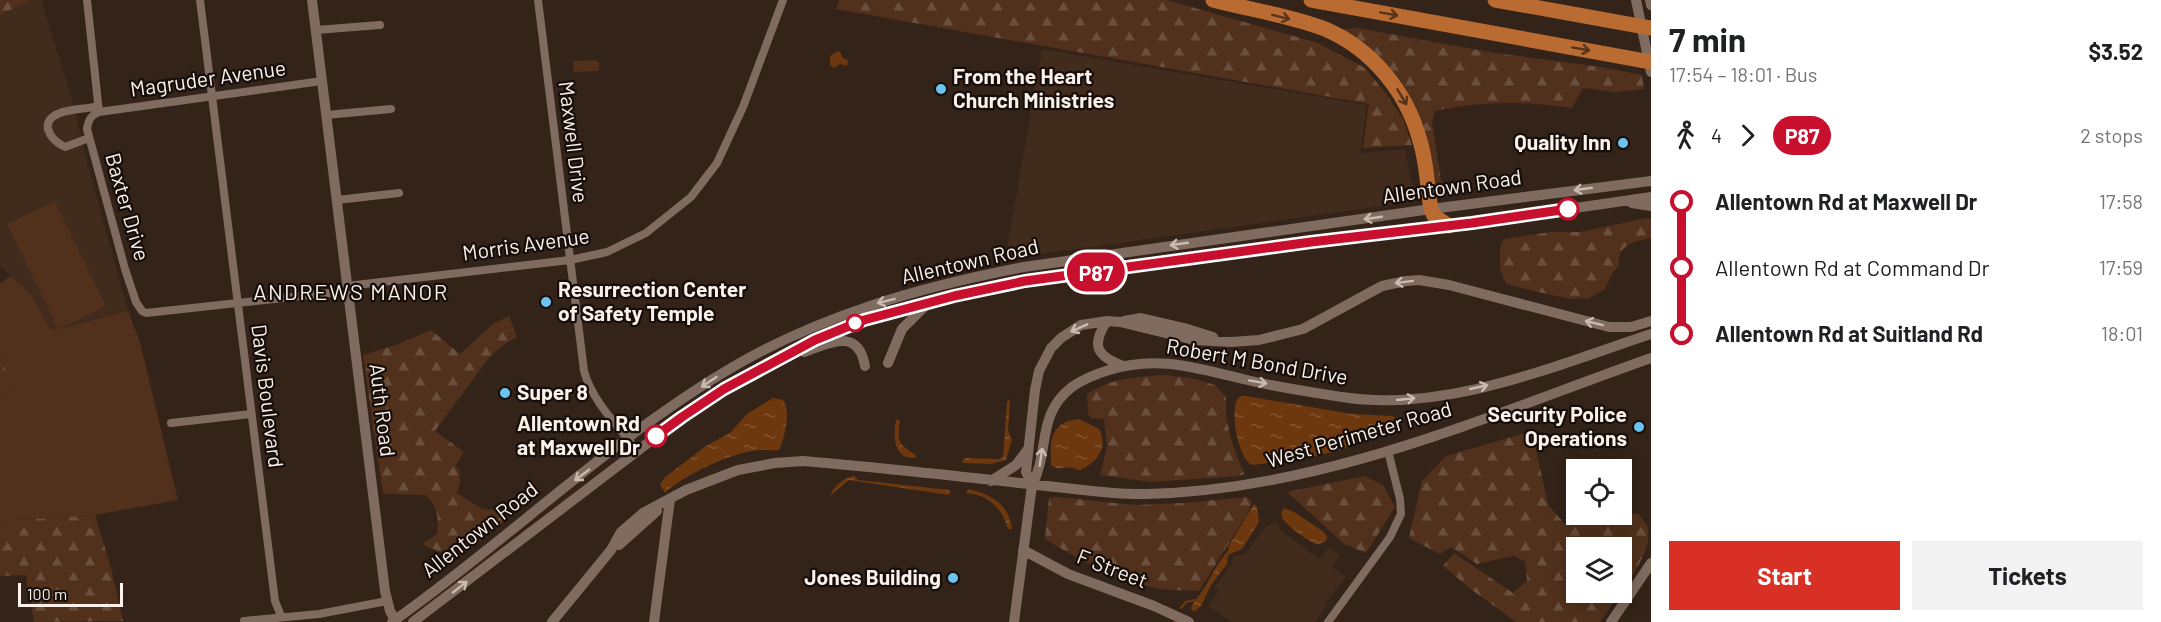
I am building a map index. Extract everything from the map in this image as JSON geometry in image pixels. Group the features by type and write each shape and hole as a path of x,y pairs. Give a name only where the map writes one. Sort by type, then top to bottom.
{"highway":[{"path":"1213,0 1327,30 1353,45 1375,63 1396,88 1413,117 1422,148 1431,209 1434,216 1449,226"},
{"path":"1311,0 1643,60"},
{"path":"1495,0 1651,28"}],"main road":[{"name":"Auth Road","path":"312,0 387,601 394,621"},
{"path":"1636,0 1651,72"},
{"path":"1650,0 1651,5"},
{"path":"1646,182 1651,174"},
{"name":"Allentown Road","path":"394,621 628,439 704,385 759,353 831,319 884,301 1024,267 1431,209 1646,182"},
{"name":"Allentown Road","path":"413,622 697,406 815,340 857,322 929,302 1025,281 1449,226 1651,197"},
{"path":"1617,202 1651,206"},
{"name":"Robert M Bond Drive","path":"1032,485 1026,472 1035,390 1046,356 1061,338 1081,325 1107,321 1120,322 1194,340 1259,340 1293,333 1323,320 1374,289 1406,281 1430,281 1449,285 1609,327 1631,327 1651,321"},
{"path":"888,363 902,329 929,302"},
{"path":"1107,321 1098,334 1097,344 1105,357 1123,366"},
{"name":"Robert M Bond Drive","path":"1032,485 1039,473 1045,427 1058,400 1083,380 1123,366 1172,363 1245,380 1340,397 1392,400 1449,394 1517,379 1651,334"},
{"path":"765,367 840,340 854,345 864,357 865,366"},
{"name":"West Perimeter Road","path":"670,499 712,479 738,470 775,463 803,461 1119,494 1214,490 1282,480 1388,451 1651,357"},
{"path":"991,481 1016,465 1028,449"},
{"path":"1014,622 1032,485"},
{"path":"552,622 610,550 621,544 670,499"},
{"path":"654,622 670,499"},
{"name":"F Street","path":"1023,550 1068,574 1154,606 1189,622"},
{"path":"1611,622 1651,563"}],"street":[{"path":"87,0 99,109"},
{"name":"Davis Boulevard","path":"200,0 275,602 281,616"},
{"name":"Maxwell Drive","path":"538,0 586,378 601,404 637,450"},
{"name":"Morris Avenue","path":"146,313 570,260 607,252 646,233 681,207 717,163 738,121 783,0"},
{"path":"316,30 380,25"},
{"name":"Magruder Avenue","path":"89,138 65,147 51,138 48,124 58,113 322,81"},
{"name":"Baxter Drive","path":"99,109 88,123 89,138 125,269 136,302 146,313"},
{"path":"326,115 391,109"},
{"path":"337,200 399,193"},
{"path":"171,423 251,414"},
{"path":"1328,622 1390,537 1401,514 1400,499 1388,451"},
{"path":"244,621 337,611 387,601"}],"shaded area":[{"path":"31,0 41,0 72,98 128,311 51,330 32,295 0,266 0,15"},
{"path":"1042,49 1367,105 1360,153 1405,149 1412,186 1403,197 1404,203 1005,259"},
{"path":"1278,523 1280,530 1320,559 1329,547 1340,555 1332,567 1346,577 1315,622 1232,622 1208,606 1219,591 1215,587 1233,562 1233,556 1245,554 1267,525"}],"green space":[{"path":"0,0 31,0 0,15"},
{"path":"839,0 1167,0 1318,43 1365,68 1403,119 1412,145 1363,148 1369,104 836,9"},
{"path":"1357,28 1495,53 1601,67 1642,75 1644,89 1615,92 1583,88 1572,108 1504,103 1470,105 1435,111 1432,122 1441,180 1455,194 1437,197 1415,111 1338,30"},
{"path":"596,60 599,63 599,71 574,72 573,61"},
{"path":"55,201 106,306 62,328 128,311 140,342 178,500 95,515 0,521 0,393 10,391 0,348 0,283 11,276 32,295 51,330 58,329 7,224"},
{"path":"1651,219 1651,238 1624,248 1619,258 1619,265 1604,290 1587,299 1573,299 1519,287 1508,284 1503,277 1500,253 1504,239 1550,232 1580,232"},
{"path":"509,316 517,337 500,347 488,359 435,431 464,452 455,466 459,469 460,482 457,493 482,509 495,510 506,520 456,559 422,544 437,534 438,528 435,508 426,495 383,494 363,355 396,345 431,330 460,354 493,324"},
{"path":"0,348 11,391 0,393"},
{"path":"1165,375 1191,378 1215,385 1226,397 1228,427 1244,474 1151,482 1100,475 1107,446 1104,419 1091,418 1088,414 1087,394 1114,381"},
{"path":"1532,431 1548,505 1566,525 1632,525 1632,514 1638,513 1648,527 1648,537 1644,554 1632,576 1632,537 1566,537 1566,603 1613,603 1600,622 1516,622 1443,566 1454,553 1513,593 1527,581 1525,561 1513,556 1477,564 1451,547 1440,554 1409,538 1422,481 1446,456"},
{"path":"1365,476 1383,485 1395,507 1366,553 1344,544 1287,492"},
{"path":"1247,497 1252,502 1247,514 1199,591 1161,589 1130,581 1086,562 1045,539 1049,498 1135,505"},
{"path":"95,515 111,568 123,621 34,622 26,575 0,576 0,521"}],"water":[{"path":"838,51 842,58 848,60 847,66 840,64 834,68 830,65 830,56"},
{"path":"1246,396 1352,414 1392,416 1396,421 1371,432 1343,449 1309,457 1252,465 1247,461 1239,445 1234,415 1237,400"},
{"path":"773,398 783,400 787,411 785,432 779,450 749,451 724,459 696,472 665,493 660,485 664,478 706,446 730,433 747,414"},
{"path":"1009,399 1008,431 1012,440 1006,460 991,464 963,463 965,458 999,459 1003,457"},
{"path":"898,419 900,421 900,441 905,448 916,455 915,458 902,455 896,445 895,426"},
{"path":"1079,419 1099,429 1103,442 1100,454 1092,463 1080,470 1054,467 1051,465 1052,440 1057,428 1069,421"},
{"path":"854,476 858,480 951,492 949,495 849,480 830,496 840,483"},
{"path":"968,489 991,497 998,502 1007,513 1012,529 1008,529 1002,515 993,504 974,494 966,493"},
{"path":"1254,504 1257,507 1259,522 1242,549 1228,555 1227,564 1211,585 1201,606 1194,612 1191,608 1229,550 1228,547"},
{"path":"1284,508 1324,532 1327,537 1326,541 1317,544 1298,533 1282,517"}],"waterway":[{"path":"1181,608 1186,602 1195,600"}],"bus line":[{"name":"P87","path":"656,436 724,389 815,340 864,320 921,304 1025,281 1568,209"}],"place":[{"name":"From the Heart Church Ministries","path":"941,89"},
{"name":"Quality Inn","path":"1623,143"},
{"name":"Resurrection Center of Safety Temple","path":"546,302"},
{"name":"Super 8","path":"505,393"},
{"name":"Security Police Operations","path":"1639,427"},
{"name":"Allentown Rd at Maxwell Dr","path":"656,436"},
{"name":"Jones Building","path":"953,578"}],"district":[{"name":"ANDREWS MANOR","path":"351,292"}]}
